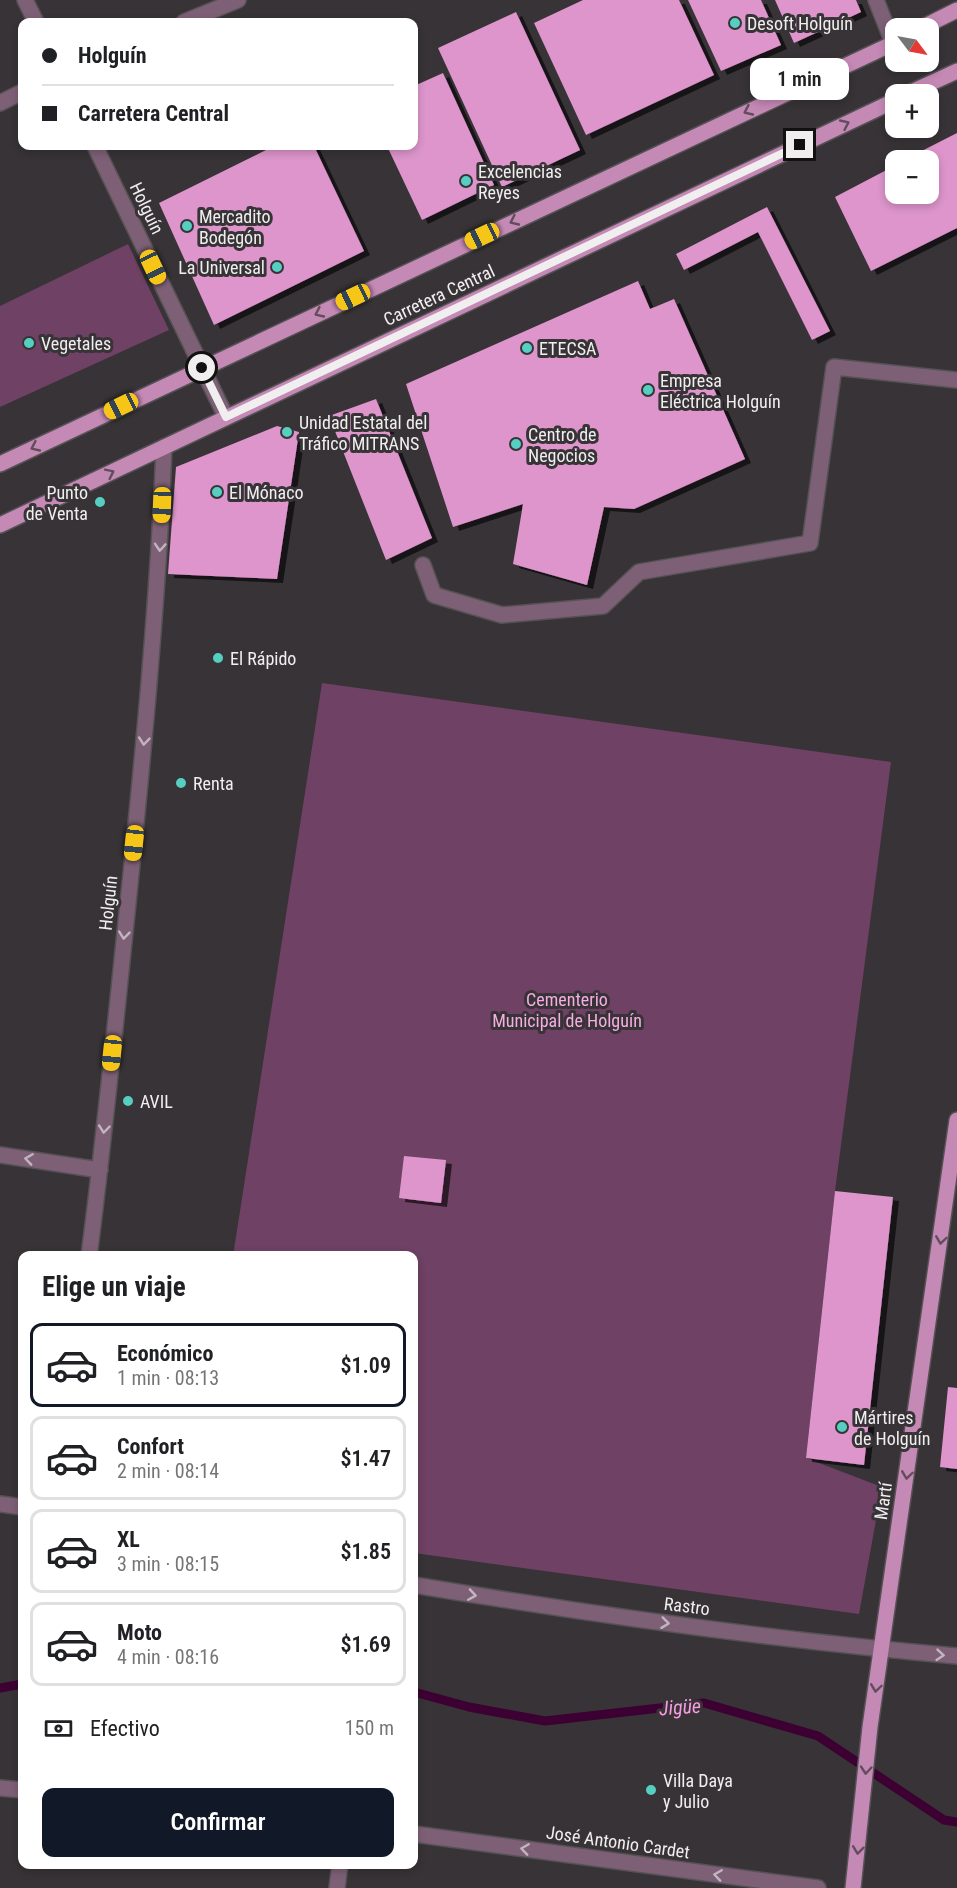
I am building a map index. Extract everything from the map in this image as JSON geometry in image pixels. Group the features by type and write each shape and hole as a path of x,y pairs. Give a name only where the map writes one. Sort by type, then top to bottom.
{"main road":[{"path":"939,19 957,10"},
{"name":"Carretera Central","path":"0,464 885,46"},
{"path":"929,84 957,71"},
{"name":"Carretera Central","path":"0,525 885,105"},
{"name":"Martí","path":"853,1888 870,1727 881,1650 952,1199 957,1120"}],"street":[{"path":"25,0 34,18"},
{"path":"194,18 238,0"},
{"path":"876,0 885,21"},
{"path":"0,103 18,94"},
{"name":"Holguín","path":"97,150 226,417"},
{"path":"423,565 434,595 502,615 603,606 639,572 810,543 834,366 957,380"},
{"name":"Holguín","path":"90,1251 148,704 160,543 164,447"},
{"path":"0,1155 100,1170"},
{"path":"0,1504 18,1507"},
{"name":"Rastro","path":"418,1586 576,1612 881,1650 957,1656"},
{"path":"0,1788 18,1790"},
{"name":"José Antonio Cardet","path":"418,1835 818,1888"},
{"path":"337,1888 339,1869"}],"green space":[{"path":"128,244 169,330 0,407 0,306"},
{"name":"Cementerio Municipal de Holguín","path":"322,683 891,762 835,1191 806,1458 882,1487 859,1614 418,1554 418,1251 234,1251"}],"building":[{"path":"583,0 679,0 714,75 586,135 534,23"},
{"name":"Desoft Holguín","path":"688,0 761,0 781,45 721,71"},
{"path":"775,0 856,0 861,12 794,43"},
{"path":"516,12 580,150 502,187 438,48"},
{"path":"443,73 494,185 422,220 389,150 418,150 418,84"},
{"path":"957,133 957,228 871,271 835,197 885,171 885,204 939,204 939,150 924,150"},
{"path":"266,150 316,150 364,251 214,325 159,203"},
{"path":"767,207 830,331 812,340 758,232 684,270 676,254"},
{"path":"638,281 650,309 674,299 745,459 634,509 604,507 587,585 513,564 523,504 453,527 406,384"},
{"path":"376,399 432,538 386,560 329,416"},
{"path":"277,426 299,432 277,579 168,574 176,467"},
{"path":"404,1156 446,1160 441,1203 399,1198"},
{"path":"835,1191 893,1197 864,1465 806,1458"},
{"path":"948,1387 957,1388 957,1469 940,1467"}],"waterway":[{"name":"Jigüe","path":"0,1688 18,1685"},
{"name":"Jigüe","path":"418,1693 469,1707 545,1721 704,1703 818,1736 944,1820 957,1822"}],"place":[{"name":"Desoft Holguín","path":"735,23"},
{"name":"Excelencias Reyes","path":"466,181"},
{"name":"Mercadito Bodegón","path":"187,226"},
{"name":"La Universal","path":"277,267"},
{"name":"Vegetales","path":"29,343"},
{"name":"ETECSA","path":"527,348"},
{"name":"Empresa Eléctrica Holguín","path":"648,390"},
{"name":"Unidad Estatal del Tráfico MITRANS","path":"287,432"},
{"name":"Centro de Negocios","path":"516,444"},
{"name":"El Mónaco","path":"217,492"},
{"name":"Punto de Venta","path":"100,502"},
{"name":"El Rápido","path":"218,658"},
{"name":"Renta","path":"181,783"},
{"name":"AVIL","path":"128,1101"},
{"name":"Mártires de Holguín","path":"842,1427"},
{"name":"Villa Daya y Julio","path":"651,1790"}],"route":[{"path":"202,368 226,417 800,145"}]}
